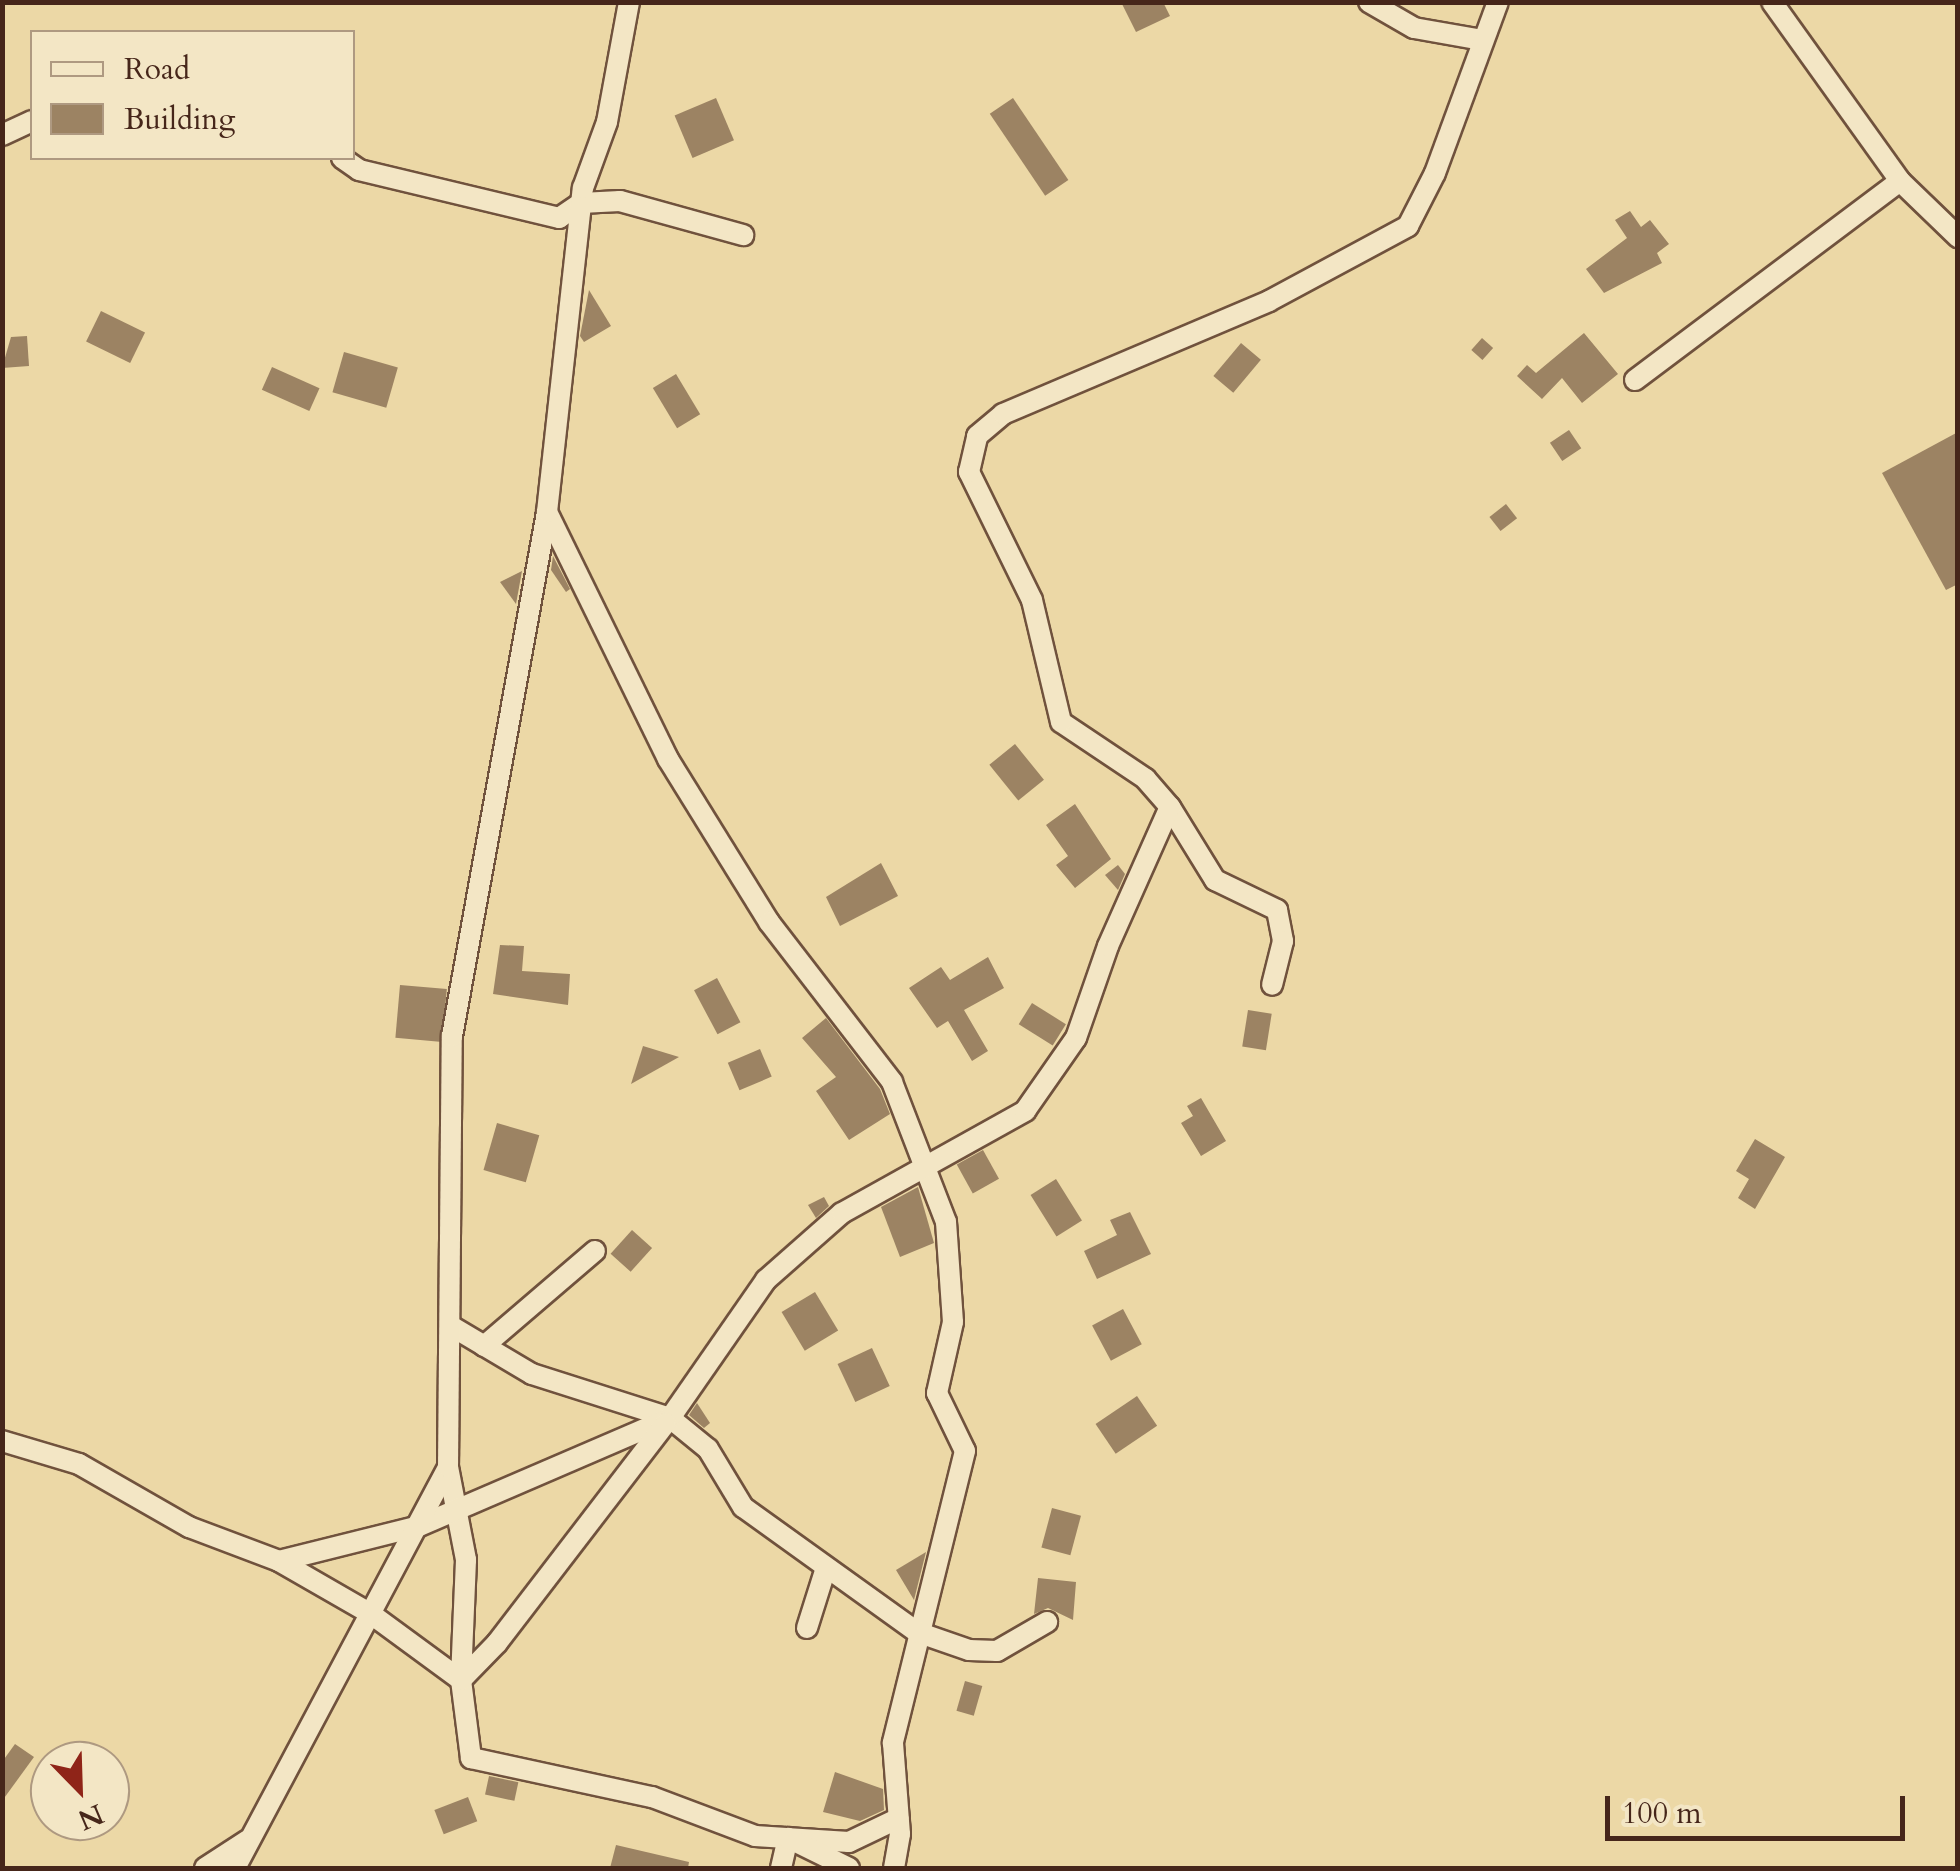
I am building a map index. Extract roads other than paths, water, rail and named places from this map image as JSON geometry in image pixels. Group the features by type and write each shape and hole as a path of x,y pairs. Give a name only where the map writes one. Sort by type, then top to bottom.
{"street":[{"path":"630,2 606,122 581,203 547,512 452,1036 448,1467 466,1560 461,1680 471,1758 560,1772 652,1796 755,1836 849,1842 899,1818"},
{"path":"1370,2 1414,28 1484,40"},
{"path":"1272,985 1283,941 1277,910 1215,880 1170,807 1146,779 1060,722 1032,600 969,472 977,436 1003,414 1269,301 1408,226 1436,173 1498,2"},
{"path":"1772,2 1900,182 1958,237"},
{"path":"2,135 30,122"},
{"path":"345,160 358,170 559,218 576,244"},
{"path":"1635,380 1900,182"},
{"path":"559,218 581,203 620,201 743,235"},
{"path":"547,512 668,759 769,922 892,1082 946,1222 953,1322 937,1392 964,1451 893,1743 899,1818 894,1868"},
{"path":"461,1680 670,1418 766,1280 842,1214 1025,1110 1076,1038 1108,946 1170,807"},
{"path":"484,1346 595,1251"},
{"path":"451,1326 532,1374 670,1418 708,1449 743,1507 825,1571 917,1632 969,1650 997,1651 1047,1622"},
{"path":"279,1561 419,1526 670,1418"},
{"path":"2,1441 78,1464 189,1526 279,1561 372,1614 461,1680"},
{"path":"236,1868 448,1467"},
{"path":"807,1628 825,1571"},
{"path":"206,1868 250,1838"},
{"path":"781,1868 788,1838"},
{"path":"788,1838 849,1868"}]}
